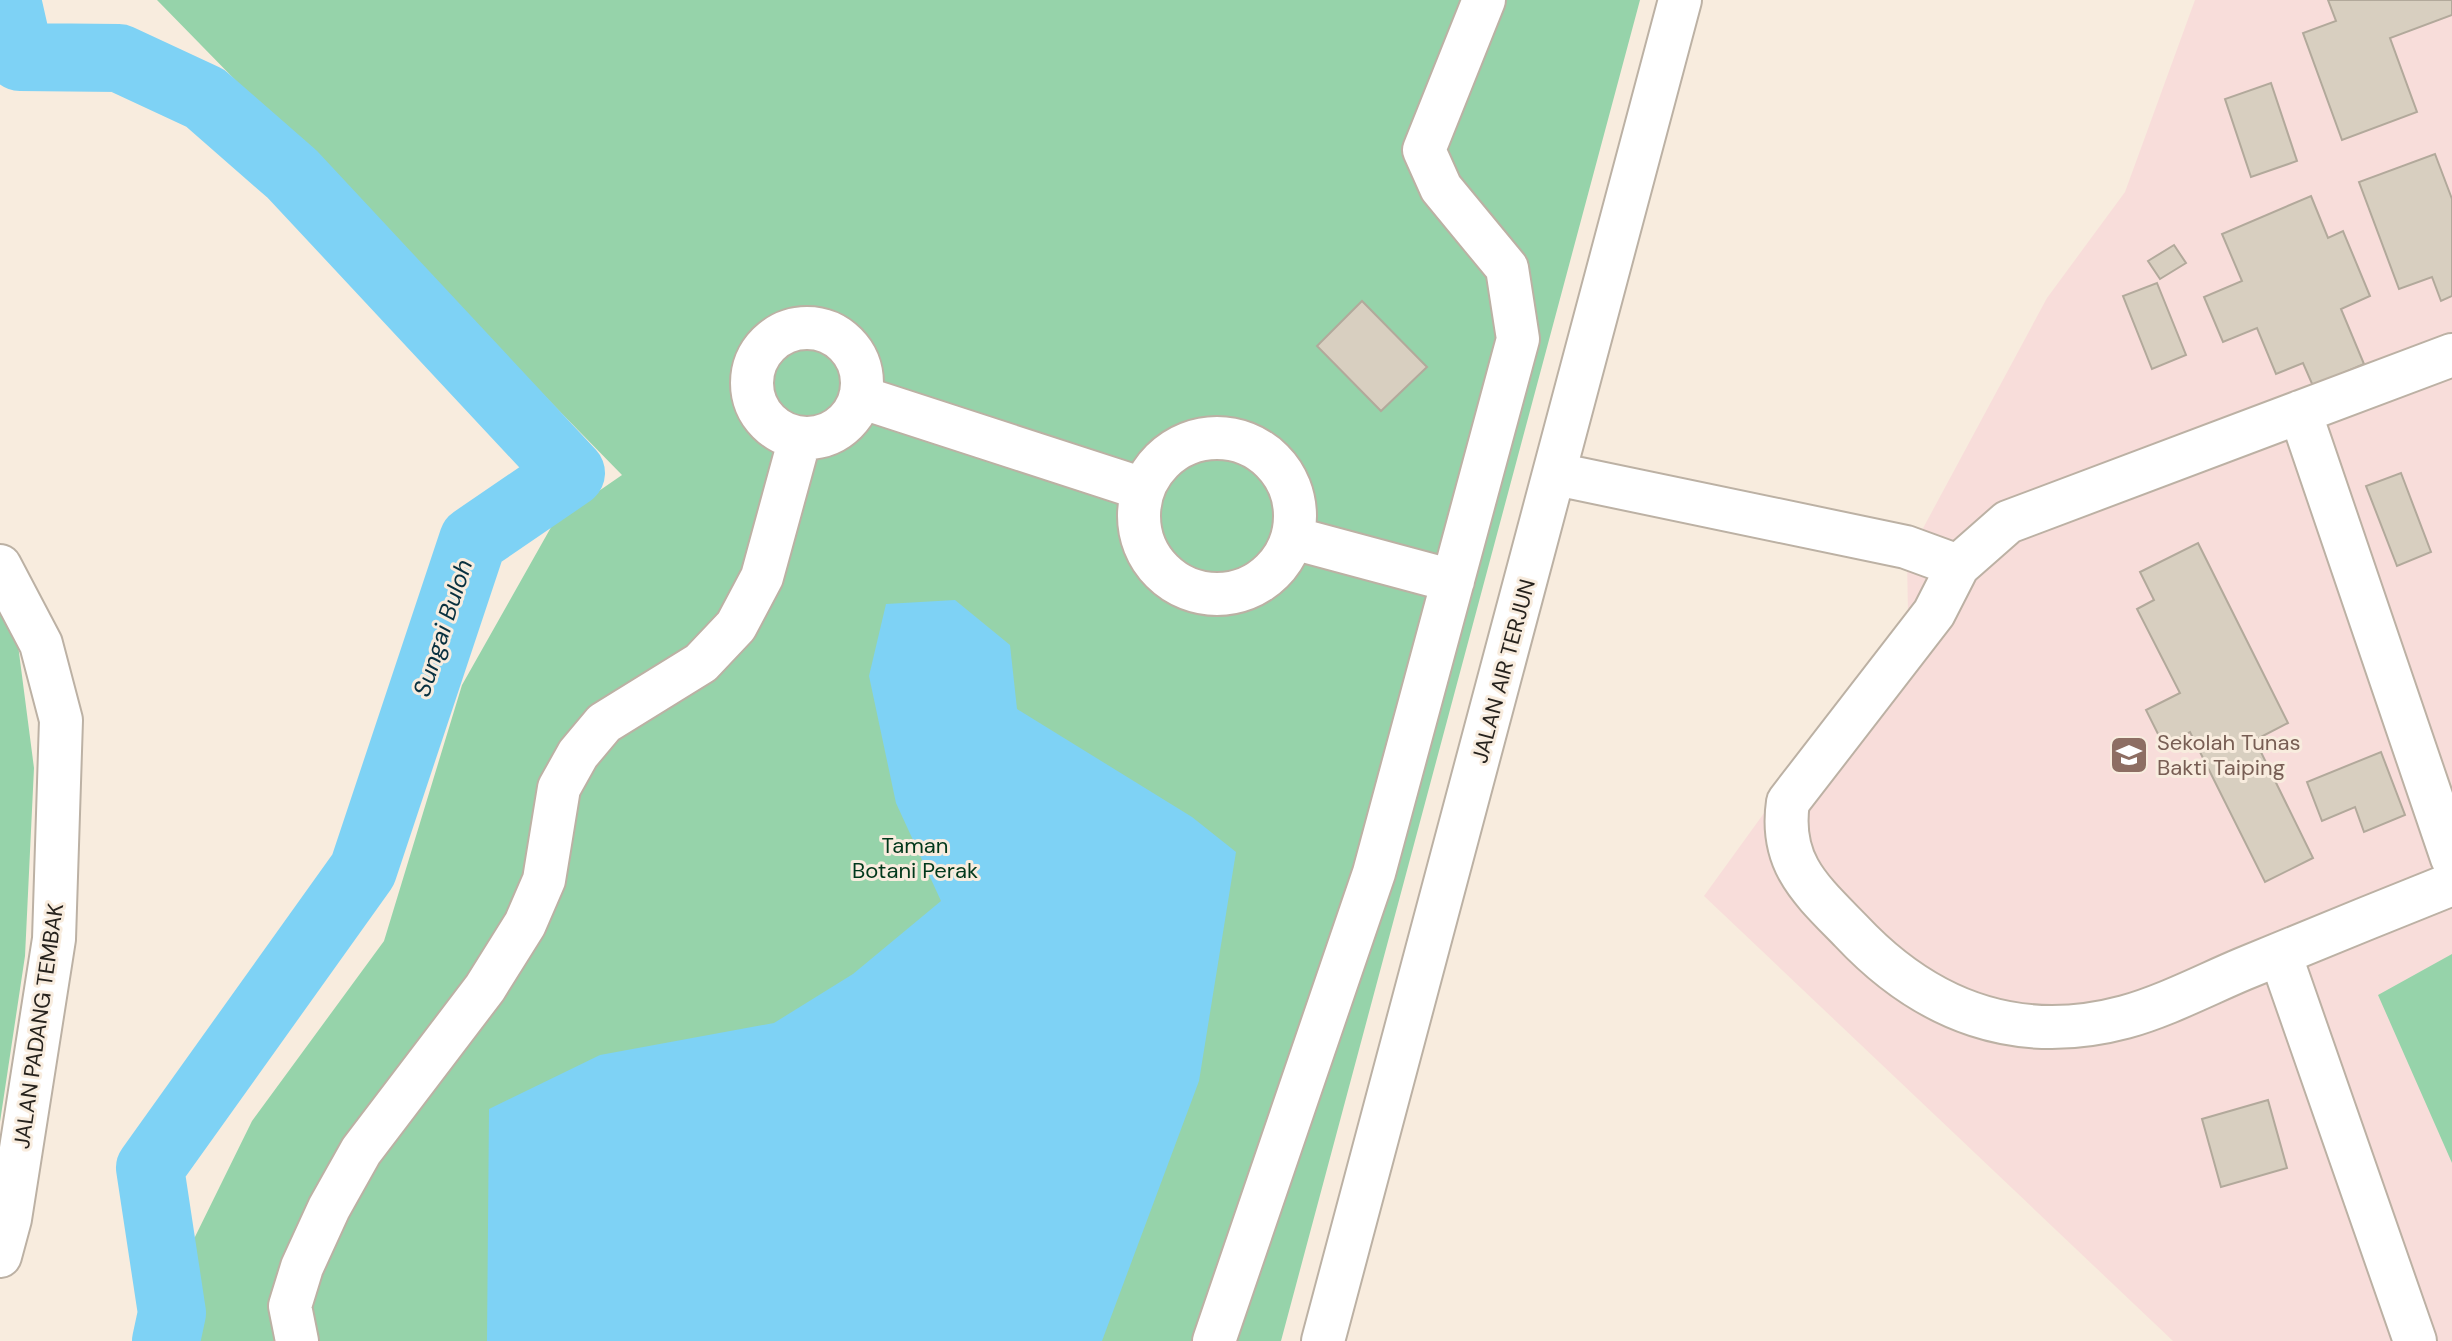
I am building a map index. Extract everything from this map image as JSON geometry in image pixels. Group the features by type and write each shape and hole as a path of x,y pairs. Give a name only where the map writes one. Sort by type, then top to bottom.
{"street":[{"path":"1214,1341 1374,873 1518,339 1507,268 1441,188 1424,150 1484,0"},
{"name":"JALAN AIR TERJUN","path":"1323,1341 1556,474 1678,1"},
{"path":"793,329 830,332 846,344 857,359 862,378 860,397 844,424 816,438 800,438 782,432 767,421 756,405 751,387 753,367 762,351 776,337 793,329"},
{"path":"2452,355 2008,522 1958,566 1934,613 1788,802 1784,830 1794,866 1860,941 1913,983 1960,1013 2014,1025 2064,1028 2126,1017 2452,884"},
{"path":"860,397 1143,489"},
{"path":"2300,412 2452,858"},
{"path":"297,1341 290,1306 302,1267 329,1208 361,1151 485,988 525,924 544,880 559,788 578,754 604,723 701,663 736,626 762,577 800,438"},
{"path":"1202,438 1229,438 1254,446 1276,462 1290,485 1296,512 1293,538 1282,561 1264,579 1242,591 1217,596 1192,592 1170,580 1152,562 1141,539 1138,514 1143,489 1156,466 1176,448 1202,438"},
{"path":"1556,474 1906,547 1958,566"},
{"path":"1293,538 1453,581"},
{"name":"JALAN PADANG TEMBAK","path":"0,566 41,644 61,720 54,939 10,1219 0,1256"},
{"path":"2280,954 2415,1341"}],"shaded area":[{"name":"Sekolah Tunas Bakti Taiping","path":"2195,0 2452,0 2452,1341 2173,1341 1704,896 1908,614 1907,558 2047,298 2125,192"}],"green space":[{"name":"Taman Botani Perak","path":"157,0 1640,0 1281,1341 199,1341 190,1247 252,1121 384,941 462,685 554,522 622,475"},
{"path":"0,609 18,645 34,768 25,956 0,1122"},
{"path":"2452,954 2452,1163 2378,995"}],"water":[{"path":"955,600 1010,645 1017,709 1192,817 1236,852 1199,1081 1102,1341 487,1341 489,1109 600,1055 774,1023 853,974 941,901 896,803 869,676 886,604"}],"building":[{"path":"2328,0 2452,0 2452,15 2390,38 2417,112 2342,140 2303,33 2336,21"},
{"path":"2271,83 2297,161 2251,177 2225,99"},
{"path":"2435,154 2452,199 2452,296 2441,301 2432,277 2399,289 2359,182"},
{"path":"2311,196 2328,238 2343,231 2370,296 2341,309 2364,364 2313,386 2303,363 2276,374 2257,328 2223,342 2204,297 2242,281 2222,234"},
{"path":"2174,245 2186,263 2160,279 2148,261"},
{"path":"2157,283 2186,355 2152,369 2123,296"},
{"path":"1362,301 1427,367 1381,411 1317,346"},
{"path":"2401,473 2431,552 2397,566 2366,486"},
{"path":"2198,543 2288,723 2255,740 2313,858 2265,882 2190,732 2164,746 2146,710 2180,693 2137,609 2154,600 2140,572"},
{"path":"2381,752 2405,815 2364,832 2355,807 2322,821 2307,782"},
{"path":"2268,1100 2287,1168 2221,1187 2202,1119"}],"waterway":[{"name":"Sungai Buloh","path":"7,0 20,57 119,58 205,98 292,174 571,473 473,540 363,870 150,1168 172,1313 166,1341"}],"place":[{"name":"Sekolah Tunas Bakti Taiping","path":"2129,755"}]}
